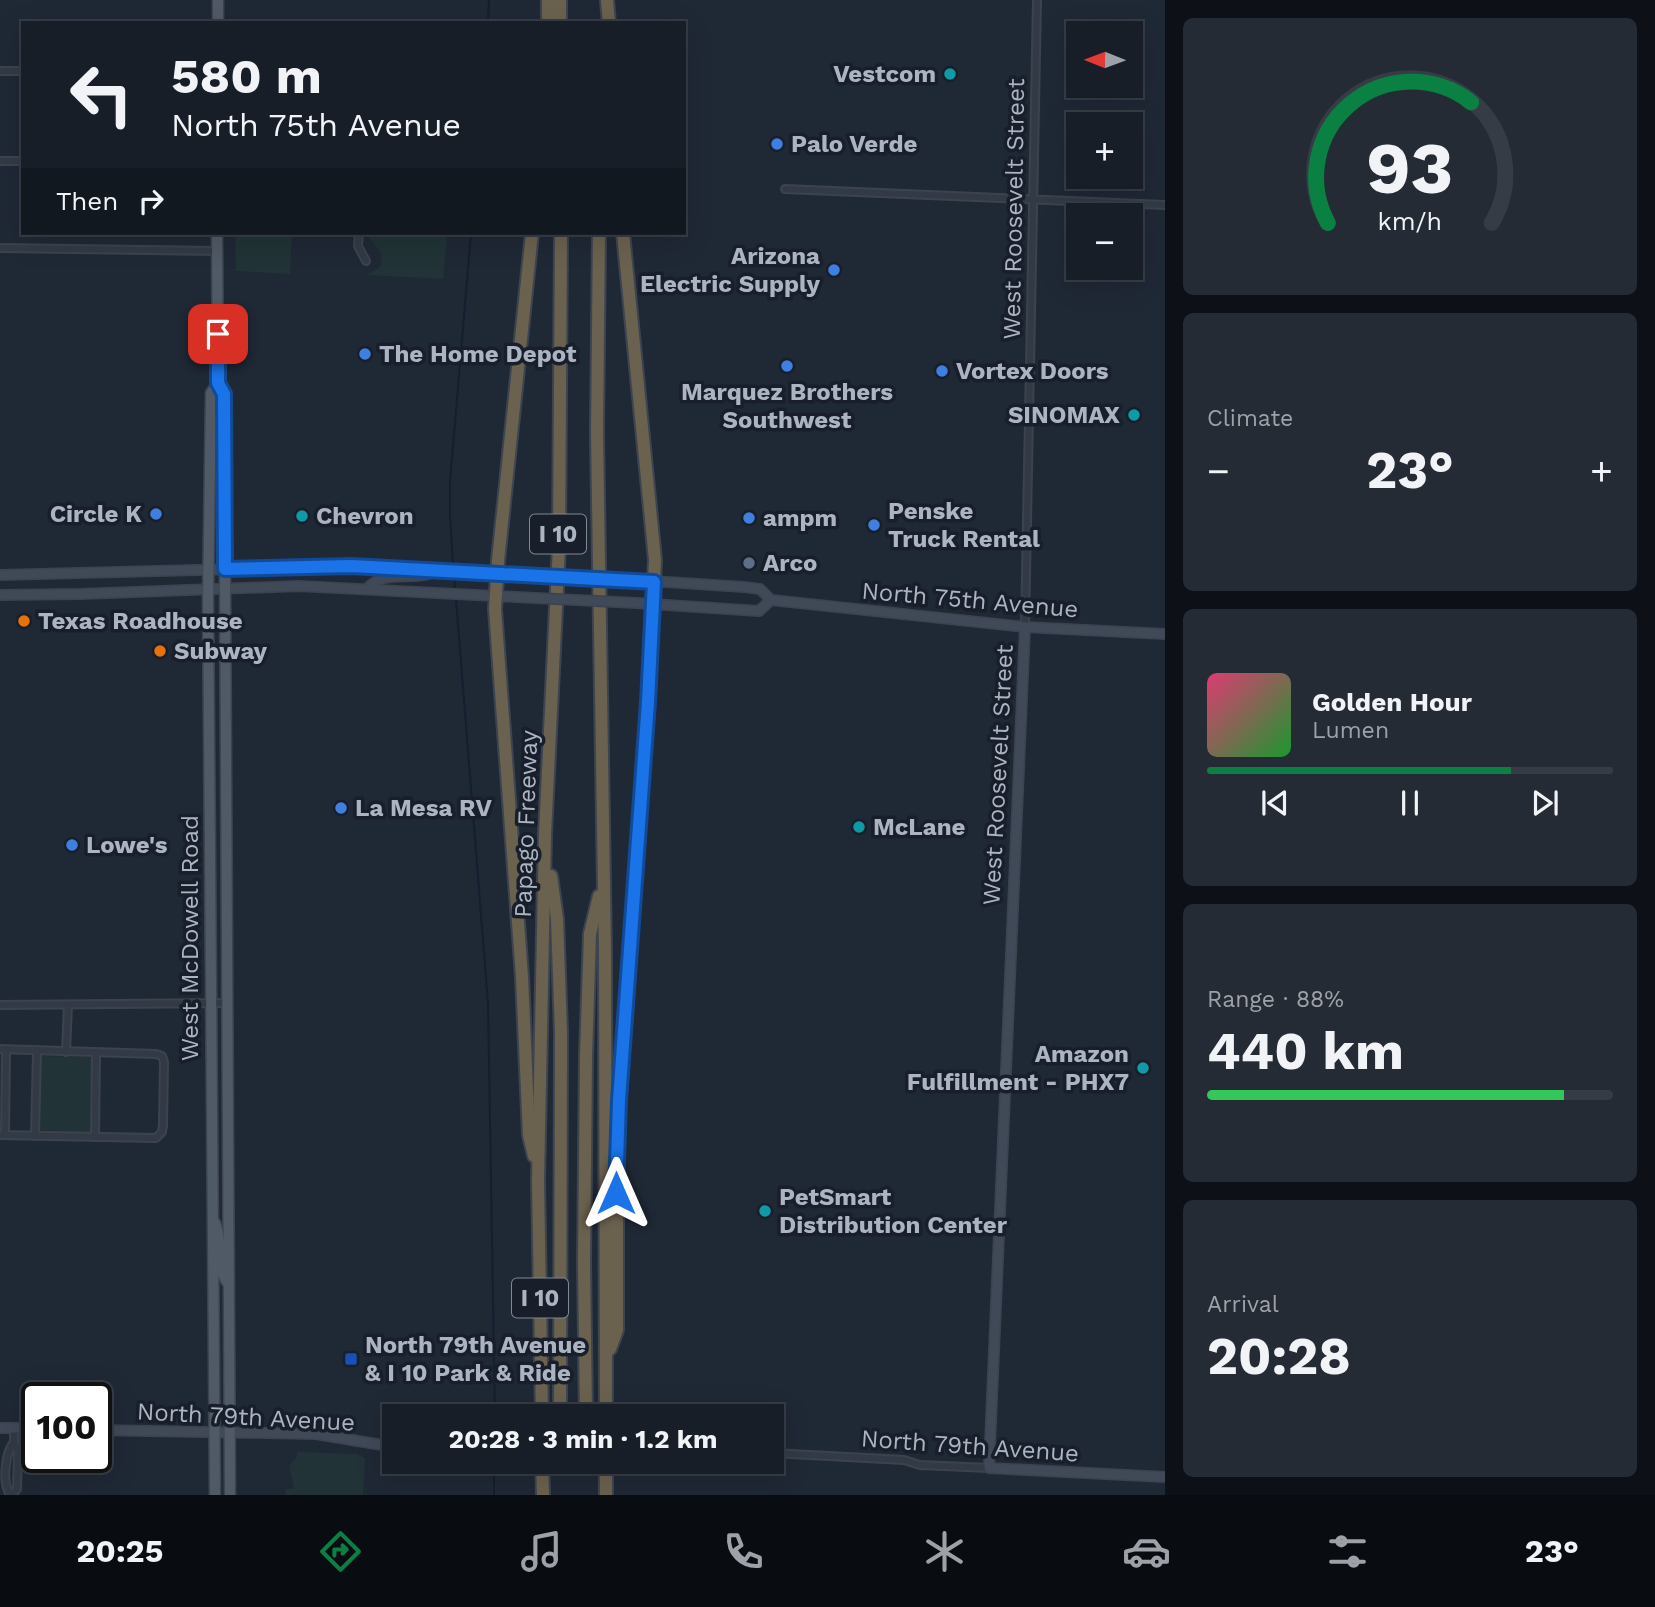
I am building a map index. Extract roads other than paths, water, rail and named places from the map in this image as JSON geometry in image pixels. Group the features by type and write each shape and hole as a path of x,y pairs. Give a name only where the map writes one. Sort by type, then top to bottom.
{"highway":[{"path":"548,0 548,21"},
{"path":"560,0 560,21"},
{"path":"600,21 601,0"},
{"path":"607,0 609,21"},
{"path":"532,235 496,596 522,977 529,1135 538,1181"},
{"name":"Papago Freeway","path":"542,1404 538,1181 545,835 558,546 561,235"},
{"name":"I 10","path":"598,235 598,600 604,874 606,1404"},
{"path":"607,1359 617,1330 617,1138 655,560 623,235"},
{"path":"545,835 557,919 561,1032 560,1404"},
{"path":"586,1404 584,1118 590,934 604,874"},
{"path":"542,1474 543,1495"},
{"path":"606,1474 606,1495"}],"main road":[{"path":"218,0 218,21"},
{"name":"West McDowell Road","path":"217,235 218,383 224,394 230,1495"},
{"name":"West McDowell Road","path":"215,1495 208,570 211,393 218,383"},
{"name":"North 75th Avenue","path":"0,575 351,566 466,571 760,589 771,600 1025,626 1165,634"},
{"path":"367,589 386,577 423,577 440,571"},
{"name":"North 75th Avenue","path":"0,594 80,594 299,586 759,611 771,600"},
{"name":"West Roosevelt Street","path":"989,1468 1025,626"},
{"path":"213,1179 229,1180"},
{"path":"213,1219 220,1236 223,1278 229,1285"},
{"path":"0,1427 21,1428"},
{"name":"North 79th Avenue","path":"112,1430 316,1434 382,1445"},
{"name":"North 79th Avenue","path":"989,1468 1165,1477"}],"street":[{"name":"West Roosevelt Street","path":"1025,626 1037,0"},
{"path":"0,71 21,71"},
{"path":"0,161 21,161"},
{"path":"785,189 1165,205"},
{"path":"359,235 358,246 366,261"},
{"path":"0,248 217,251"},
{"path":"0,1005 227,1003"},
{"path":"66,1052 68,1005"},
{"path":"3,1050 37,1051 162,1056 162,1132 156,1138 2,1135 3,1050"},
{"path":"35,1136 37,1051"},
{"path":"94,1137 96,1053"},
{"path":"14,1428 18,1477 17,1489 11,1495 6,1489 8,1450 14,1442"},
{"name":"North 79th Avenue","path":"784,1453 904,1460 920,1465 989,1468"}],"waterway":[{"path":"488,21 489,0"},
{"path":"453,566 450,482 471,235"},
{"path":"454,575 455,590"},
{"path":"456,599 488,1003 495,1404"},
{"path":"494,1474 494,1495"}],"place":[{"name":"Vestcom","path":"950,74"},
{"name":"Palo Verde","path":"777,144"},
{"name":"Arizona Electric Supply","path":"834,270"},
{"name":"The Home Depot","path":"365,354"},
{"name":"Marquez Brothers Southwest","path":"787,366"},
{"name":"Vortex Doors","path":"942,371"},
{"name":"SINOMAX","path":"1134,415"},
{"name":"Circle K","path":"156,514"},
{"name":"Chevron","path":"302,516"},
{"name":"ampm","path":"749,518"},
{"name":"Penske Truck Rental","path":"874,525"},
{"name":"Arco","path":"749,563"},
{"name":"Texas Roadhouse","path":"24,621"},
{"name":"Subway","path":"160,651"},
{"name":"La Mesa RV","path":"341,808"},
{"name":"McLane","path":"859,827"},
{"name":"Lowe's","path":"72,845"},
{"name":"Amazon Fulfillment - PHX7","path":"1143,1068"},
{"name":"PetSmart Distribution Center","path":"765,1211"},
{"name":"North 79th Avenue & I 10 Park & Ride","path":"351,1359"}]}
